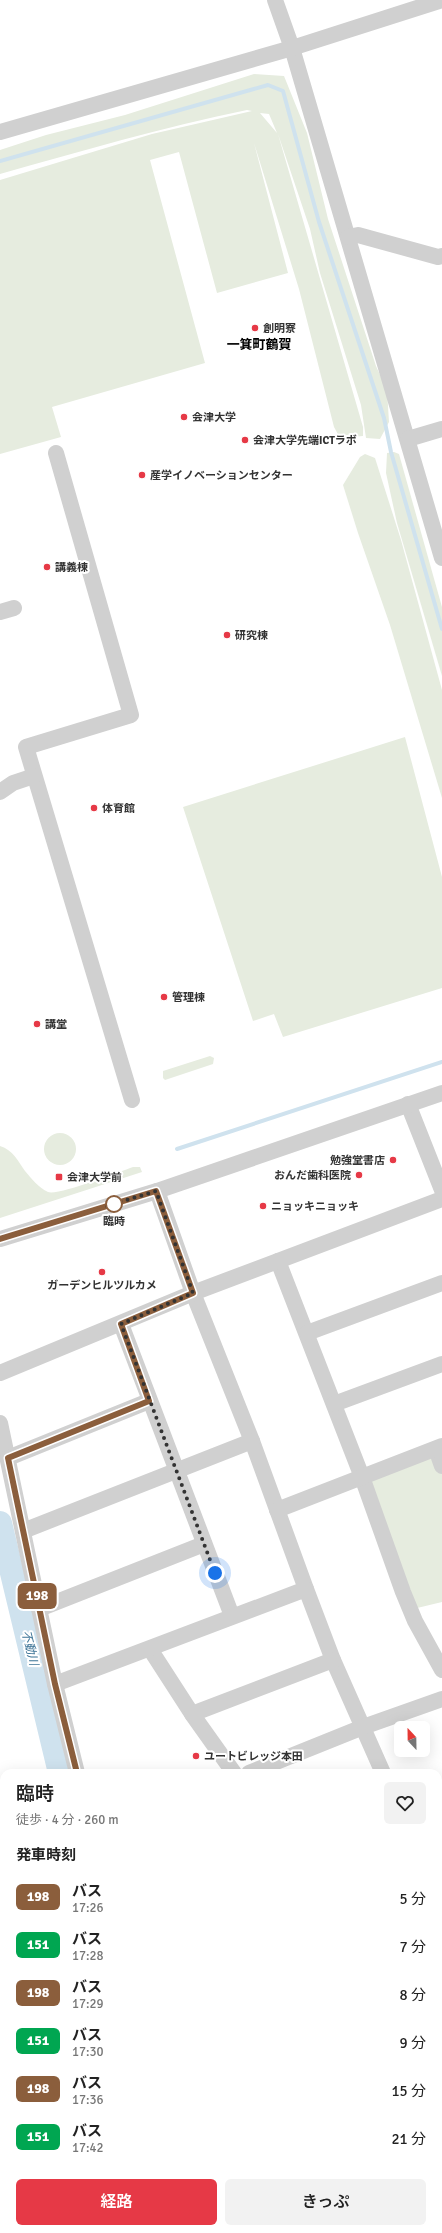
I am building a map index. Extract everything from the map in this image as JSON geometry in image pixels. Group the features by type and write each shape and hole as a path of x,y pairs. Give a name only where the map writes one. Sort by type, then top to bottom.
{"street":[{"path":"275,0 292,48 442,558"},
{"path":"0,132 292,48 442,0"},
{"path":"348,237 358,235 438,257 442,256"},
{"path":"408,439 442,429"},
{"path":"56,454 131,715 26,747 132,1100"},
{"path":"0,792 13,783 34,776"},
{"path":"0,1239 156,1191 442,1093"},
{"path":"408,1104 442,1190"},
{"path":"156,1191 193,1293 252,1442 333,1660 381,1769"},
{"path":"0,1373 193,1293 442,1199"},
{"path":"278,1261 362,1477 412,1614 442,1670"},
{"path":"307,1333 442,1283"},
{"path":"121,1324 232,1616"},
{"path":"334,1404 442,1364"},
{"path":"8,1458 149,1401"},
{"path":"0,1423 55,1684 76,1769"},
{"path":"23,1531 252,1442"},
{"path":"277,1510 439,1448 442,1466"},
{"path":"39,1609 204,1544"},
{"path":"55,1684 306,1589"},
{"path":"150,1649 192,1714 231,1769"},
{"path":"192,1714 333,1660"},
{"path":"260,1769 363,1727 442,1699"}],"shaded area":[{"path":"254,74 284,76 307,133 328,219 376,366 387,390 389,422 380,439 366,438 361,405 320,273 310,229 278,134 363,427 363,436 340,438 334,427 299,289 254,143 288,273 217,293 179,152 150,160 205,363 52,407 61,437 0,454 0,180 152,134 252,111 247,110 154,132 0,174 0,150 46,135 125,115","holes":["260,113 269,114 277,133"]},
{"path":"394,452 399,454 442,607 442,676 397,523 386,473 387,453"},
{"path":"365,454 375,458 401,540 442,690 442,798 390,625 343,485 360,457"},
{"path":"405,737 442,877 442,988 283,1037 274,1014 253,1021 183,807"},
{"path":"210,1056 214,1058 213,1064 165,1080 163,1078 163,1071"},
{"path":"57,1133 63,1133 73,1140 76,1149 75,1155 69,1162 63,1165 57,1165 47,1158 44,1152 44,1146 51,1136"},
{"path":"0,1146 12,1153 33,1180 41,1188 48,1192 76,1187 133,1167 140,1167 142,1172 0,1218"},
{"path":"434,1454 442,1474 442,1602 413,1609 367,1480"}],"waterway":[{"path":"0,161 268,85 283,91 319,222 384,418 391,452 442,629"},
{"path":"177,1149 442,1062"},
{"name":"不動川","path":"0,1523 59,1769"}],"bus line":[{"name":"198","path":"0,1239 156,1191 193,1293 121,1324 149,1401 8,1458 55,1684 76,1769"}],"place":[{"name":"創明寮","path":"255,328"},
{"name":"会津大学","path":"184,417"},
{"name":"会津大学先端ICTラボ","path":"245,440"},
{"name":"産学イノベーションセンター","path":"142,475"},
{"name":"講義棟","path":"47,567"},
{"name":"研究棟","path":"227,635"},
{"name":"体育館","path":"94,808"},
{"name":"管理棟","path":"164,997"},
{"name":"講堂","path":"37,1024"},
{"name":"勉強堂書店","path":"393,1160"},
{"name":"おんだ歯科医院","path":"359,1175"},
{"name":"会津大学前","path":"59,1177"},
{"name":"臨時","path":"114,1204"},
{"name":"ニョッキニョッキ","path":"263,1206"},
{"name":"ガーデンヒルツルカメ","path":"102,1272"},
{"name":"ユートビレッジ本田","path":"196,1756"}],"district":[{"name":"一箕町鶴賀","path":"259,344"}],"route":[{"path":"114,1204 107,1206 156,1191 193,1293 121,1324 215,1573"}]}
